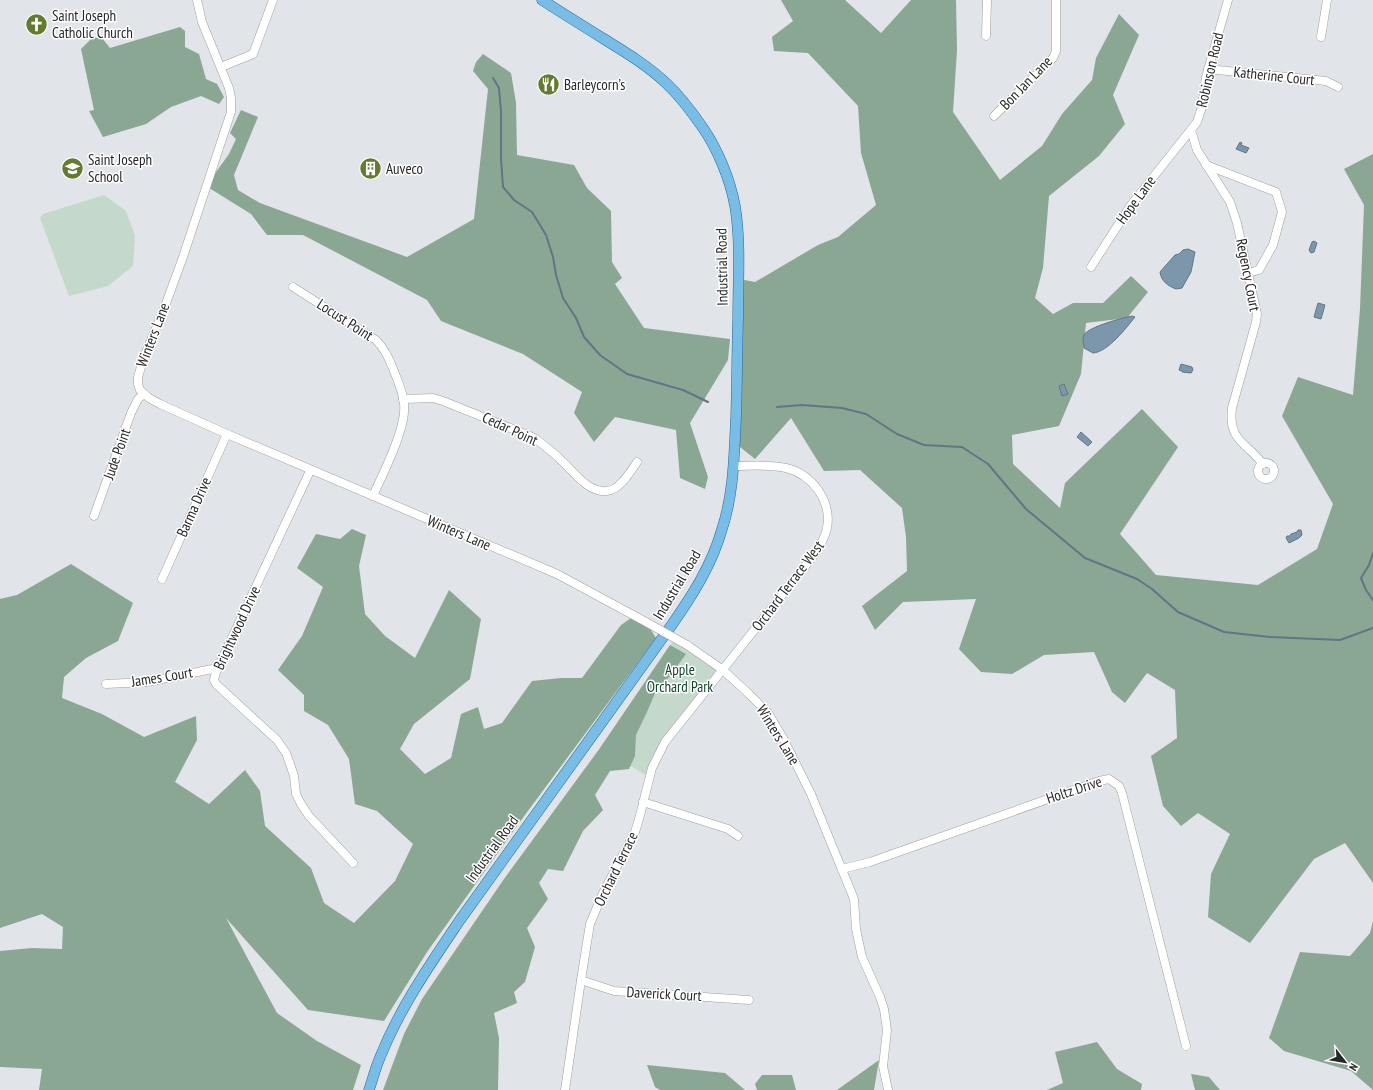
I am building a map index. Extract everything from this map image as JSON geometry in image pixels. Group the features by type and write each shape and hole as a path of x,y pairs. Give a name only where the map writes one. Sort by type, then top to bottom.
{"main road":[{"name":"Industrial Road","path":"370,1090 380,1056 392,1030 428,968 460,920 671,626 709,566 722,530 730,500 734,466 739,279 734,205 718,156 712,142 695,117 666,83 631,56 542,0"}],"street":[{"name":"Winters Lane","path":"197,0 202,22 229,88 232,112 203,193 183,257 144,357 138,381 140,390 160,404 310,471 557,574 687,645 723,670 761,705 774,724 811,794 854,899 856,929 862,957 880,997 886,1022 882,1066 888,1090"},
{"path":"221,67 253,54 274,0"},
{"path":"986,36 987,0"},
{"name":"Bon Jan Lane","path":"994,116 1053,58 1056,51 1056,0"},
{"name":"Robinson Road","path":"1186,137 1197,122 1200,114 1208,70 1228,0"},
{"path":"1321,38 1327,0"},
{"name":"Katherine Court","path":"1208,70 1326,81 1338,87"},
{"name":"Regency Court","path":"1191,130 1197,150 1232,208 1238,227 1257,314 1230,419 1235,434 1263,464"},
{"name":"Hope Lane","path":"1091,267 1130,206 1186,137"},
{"path":"1206,165 1276,192 1282,212 1273,245 1259,270 1248,273"},
{"name":"Locust Point","path":"293,287 364,331 382,345 392,366 403,399 403,423 373,496"},
{"name":"Jude Point","path":"94,516 131,413 138,399 144,394"},
{"name":"Cedar Point","path":"403,399 433,398 530,436 546,447 584,482 596,490 606,491 616,487 626,477 637,462"},
{"name":"Barma Drive","path":"162,579 227,434"},
{"name":"Orchard Terrace West","path":"723,670 814,555 822,543 827,527 827,510 823,498 818,489 809,479 787,468 772,466 734,466"},
{"name":"Brightwood Drive","path":"310,471 218,668 214,680 216,684 280,743 286,753 294,776 296,794 300,804 309,816 353,863"},
{"name":"James Court","path":"106,684 146,682 218,668"},
{"name":"Orchard Terrace","path":"565,1090 590,924 603,893 635,832 640,819 652,768 660,751 723,670"},
{"name":"Holtz Drive","path":"842,869 870,862 1109,779 1118,786 1122,793 1186,1046"},
{"path":"643,802 728,829 738,836"},
{"name":"Daverick Court","path":"581,980 614,991 750,1000"}],"green space":[{"path":"781,0 845,0 881,33 911,0 956,0 957,50 953,112 1000,180 1042,146 1062,114 1092,80 1096,58 1119,14 1139,35 1113,95 1125,124 1099,156 1049,196 1043,268 1035,298 1053,314 1073,303 1103,303 1131,276 1148,292 1127,318 1086,323 1081,374 1059,426 1012,435 1013,464 1060,508 1065,483 1142,409 1178,447 1120,534 1156,575 1258,585 1317,549 1333,504 1282,416 1298,377 1353,395 1360,309 1364,205 1344,169 1373,154 1373,883 1345,843 1314,859 1250,943 1208,917 1211,874 1230,834 1198,813 1181,826 1163,806 1151,756 1177,738 1175,690 1147,673 1125,703 1112,692 1094,652 1044,655 1012,674 981,672 959,649 976,599 903,602 875,630 862,606 907,571 906,537 902,508 860,470 824,471 791,418 755,459 735,443 739,279 755,282 818,245 838,237 876,205 861,153 858,106 808,53 774,51 772,37 793,21"},
{"path":"180,27 185,31 185,47 199,54 206,79 217,84 224,97 219,104 201,96 171,107 146,124 103,137 89,111 94,110 81,49 92,38 102,38 110,48"},
{"path":"483,54 511,73 516,103 517,155 574,165 587,188 611,211 612,262 622,278 615,284 644,328 730,339 728,360 690,423 708,477 705,489 680,478 676,430 615,417 594,442 574,413 582,392 523,354 441,321 427,300 303,235 267,235 251,214 206,186 229,154 236,139 230,133 241,110 258,117 234,175 238,190 260,203 407,257 474,219 488,89 473,71 476,62"},
{"path":"104,195 126,211 135,236 133,266 108,286 69,296 40,218 43,214"},
{"path":"352,529 366,535 359,566 365,614 385,636 415,658 449,590 481,619 470,679 414,724 400,749 425,774 451,758 461,714 478,707 484,729 502,723 532,681 561,678 582,678 621,625 634,616 646,622 656,638 522,819 427,952 384,1021 308,1010 226,918 277,1013 317,1041 361,1065 353,1090 39,1090 42,1069 0,1067 0,951 32,948 62,949 63,927 42,914 0,928 0,599 17,595 71,564 133,603 118,641 86,658 64,677 62,698 102,714 144,737 196,716 197,740 175,782 209,804 245,770 260,791 265,826 311,868 324,903 354,923 395,881 413,844 377,811 355,804 349,759 328,725 304,711 304,695 278,670 302,636 323,587 297,568 316,534 340,539"},
{"name":"Apple Orchard Park","path":"674,640 723,670 665,742 649,777 600,748"},
{"path":"670,645 686,654 670,676 656,691 636,735 635,756 629,769 610,771 595,795 603,810 583,831 563,871 548,869 539,883 548,899 527,928 535,947 525,982 514,992 517,1003 494,1013 499,1038 498,1090 383,1090 404,1034 422,999 504,879 600,748"},
{"path":"1373,921 1373,1090 1351,1071 1284,1051 1269,1038 1300,952 1350,956 1370,933"},
{"path":"1097,1042 1117,1069 1142,1084 1141,1090 1047,1090 1063,1083 1055,1052"},
{"path":"879,1060 874,1090 837,1090"},
{"path":"647,1065 725,1073 745,1090 660,1090 655,1087"},
{"path":"1191,1074 1209,1077 1220,1090 1195,1090"},
{"path":"762,1075 792,1075 796,1090 757,1090 755,1084"}],"water":[{"path":"1240,142 1242,143 1241,145 1249,148 1246,153 1236,149"},
{"path":"1314,241 1317,243 1314,252 1311,253 1309,250 1312,242"},
{"path":"1188,249 1195,252 1191,272 1182,288 1176,289 1165,283 1160,272 1175,255"},
{"path":"1318,303 1325,305 1321,319 1314,317"},
{"path":"1132,316 1135,317 1116,339 1099,352 1093,353 1084,348 1083,337 1087,332 1106,323"},
{"path":"1181,364 1192,367 1193,370 1191,373 1182,372 1179,370"},
{"path":"1064,384 1068,394 1062,396 1059,386"},
{"path":"1081,432 1092,442 1088,446 1077,437"},
{"path":"1298,530 1301,530 1302,535 1289,543 1286,538 1287,536 1290,536"}],"waterway":[{"path":"493,78 499,88 503,187 514,200 532,212 546,235 563,298 576,318 584,337 600,355 627,374 683,390 708,402"},
{"path":"777,407 802,405 842,408 866,414 897,434 924,445 962,447 988,464 1026,509 1085,558 1137,579 1152,589 1178,612 1224,632 1270,637 1340,640 1373,628"},
{"path":"1373,553 1369,565 1361,578 1366,590 1373,600"}],"place":[{"name":"Saint Joseph Catholic Church","path":"37,25"},
{"name":"Barleycorn’s","path":"549,85"},
{"name":"Saint Joseph School","path":"72,169"},
{"name":"Auveco","path":"371,169"}]}
